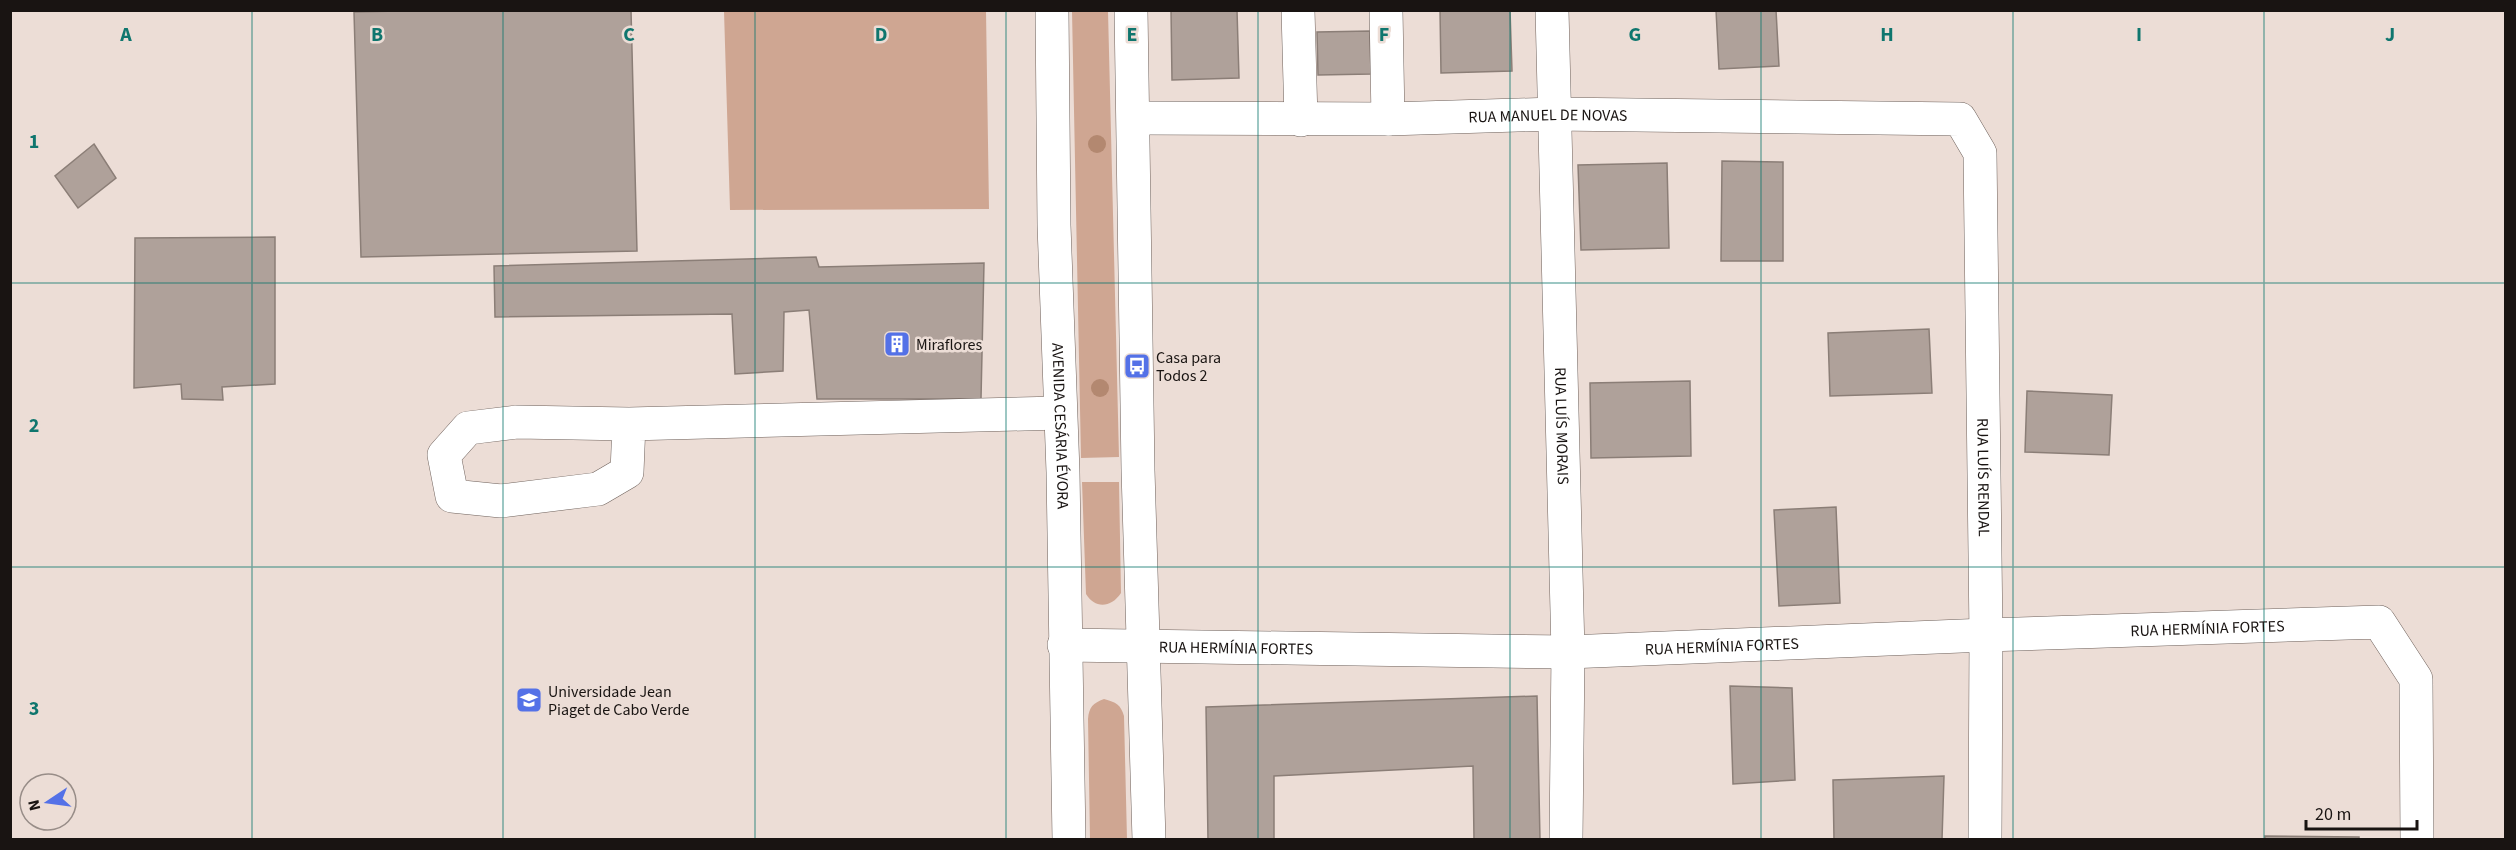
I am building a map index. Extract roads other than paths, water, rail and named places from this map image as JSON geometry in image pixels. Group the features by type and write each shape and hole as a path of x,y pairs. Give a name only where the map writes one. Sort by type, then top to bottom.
{"street":[{"name":"AVENIDA CESÁRIA ÉVORA","path":"1052,10 1054,225 1063,472 1064,645 1069,840"},
{"path":"1131,10 1138,470 1149,840"},
{"path":"1298,10 1301,120"},
{"path":"1386,10 1388,119"},
{"name":"RUA LUÍS MORAIS","path":"1552,10 1568,652 1566,840"},
{"name":"RUA MANUEL DE NOVAS","path":"1134,118 1301,120 1554,114 1960,119"},
{"name":"RUA LUÍS RENDAL","path":"1960,119 1980,153 1986,635 1985,840"},
{"path":"629,424 627,472 598,489 501,501 452,496 444,455 468,428 517,422 629,424 1060,412"},
{"name":"RUA HERMÍNIA FORTES","path":"1064,645 1568,652 2379,622 2416,679 2417,840"}],"place":[{"name":"Miraflores","path":"897,344"},
{"name":"Casa para Todos 2","path":"1137,366"},
{"name":"Universidade Jean Piaget de Cabo Verde","path":"529,700"}]}
